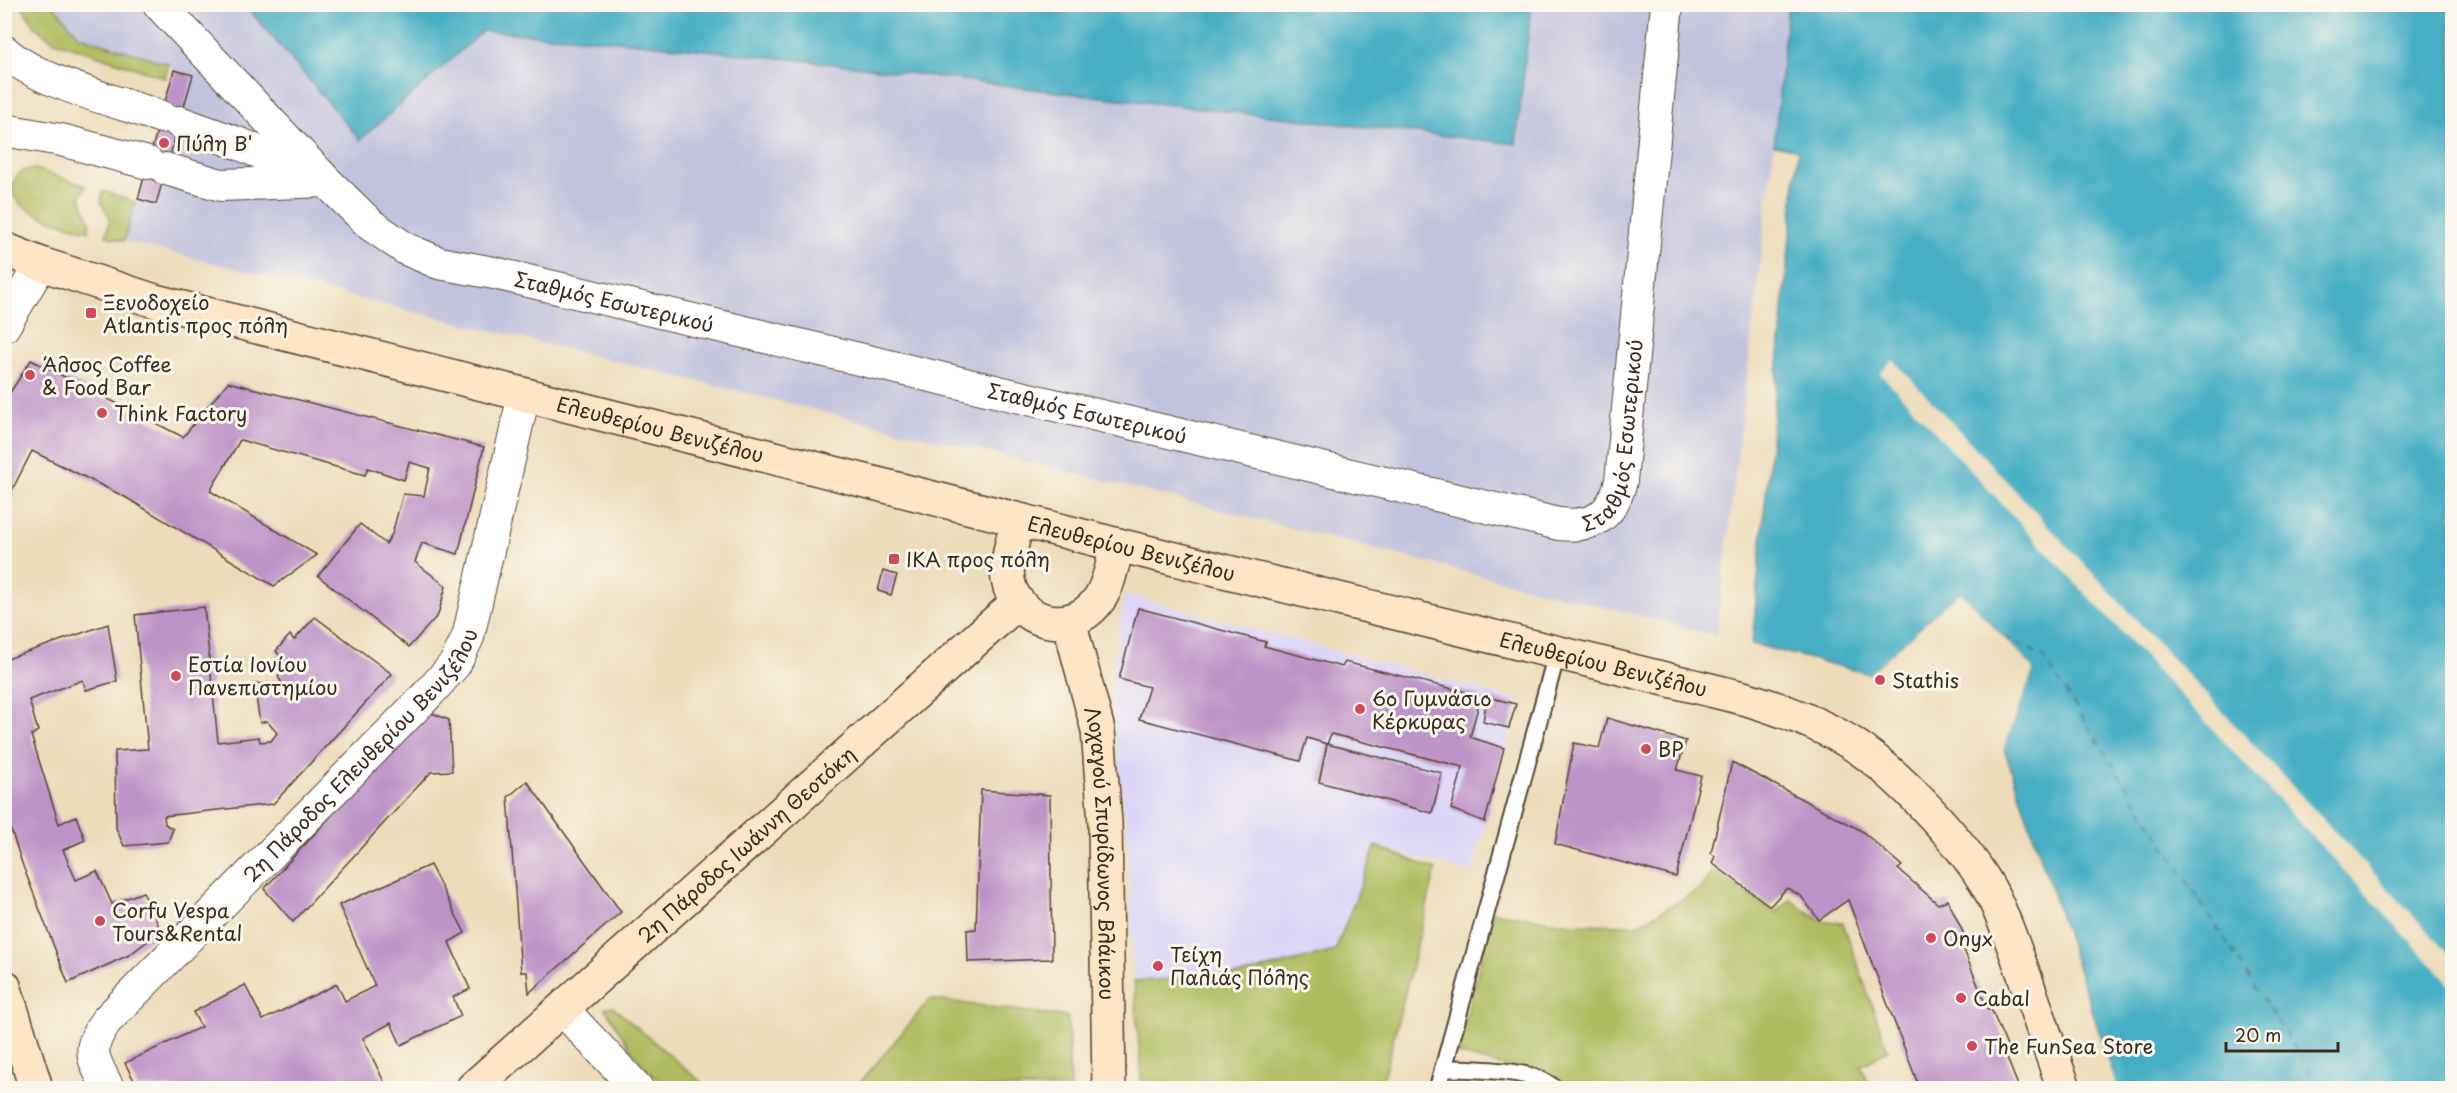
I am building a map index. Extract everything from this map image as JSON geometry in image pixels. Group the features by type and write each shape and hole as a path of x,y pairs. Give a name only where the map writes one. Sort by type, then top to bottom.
{"main road":[{"name":"Ελευθερίου Βενιζέλου","path":"5,248 41,264 155,301 1118,546 1777,708 1834,733 1871,757 1943,826 1966,855 1990,891 2008,933 2064,1089"},
{"path":"1018,520 1008,580 1018,602 1034,616 1053,622 1069,621 1082,616 1098,602 1118,546"},
{"name":"2η Πάροδος Ιωάννη Θεοτόκη","path":"473,1089 1018,602"},
{"name":"Λοχαγού Σπυρίδωνος Βλάικου","path":"1069,621 1098,730 1105,823 1109,1089"},
{"path":"4,986 36,1089"}],"street":[{"name":"Σταθμός Εσωτερικού","path":"159,4 326,181 371,225 406,249 439,263 494,273 1512,514 1576,526 1590,523 1602,516 1617,495 1621,481 1667,4"},
{"path":"4,51 13,59 44,77 240,144 326,181"},
{"path":"4,130 61,140 220,185 326,181"},
{"path":"4,326 41,264"},
{"name":"2η Πάροδος Ελευθερίου Βενιζέλου","path":"108,1089 92,1054 95,1037 106,1021 455,664 468,637 524,395"},
{"path":"563,1010 637,1089"}],"lane":[{"path":"1438,1089 1557,653"},
{"path":"1443,1068 1502,1072 1545,1081 1554,1089"}],"shaded area":[{"path":"53,5 244,5 360,140 483,31 620,41 846,65 1041,90 1516,143 1531,5 1788,5 1774,145 1716,635 1074,473 124,241 174,70 169,64 79,36"},
{"path":"1124,594 1519,700 1472,873 1376,846 1335,951 1240,975 1134,981 1128,847 1111,691"}],"green space":[{"path":"21,5 53,5 79,36 169,64 165,78 54,41 35,27"},
{"path":"29,169 86,186 80,197 90,221 89,231 41,216 19,202 13,194 13,185 19,174"},
{"path":"103,191 135,202 124,241 106,236 110,218 101,202"},
{"path":"1376,846 1436,870 1381,1088 1142,1088 1134,981 1240,975 1335,951"},
{"path":"1713,870 1776,913 1790,899 1819,920 1843,923 1888,1051 1861,1066 1870,1088 1588,1088 1457,1054 1493,912 1571,924 1638,925 1700,889"},
{"path":"930,999 1068,1017 1070,1088 856,1088"},
{"path":"612,1006 708,1088 675,1089 651,1073 626,1041 605,1008"}],"water":[{"path":"245,5 1531,5 1516,144 1041,90 846,65 620,41 483,31 360,140"},
{"path":"1788,5 2452,5 2452,1088 2118,1088 2004,748 2034,669 1960,592 1869,674 1752,644 1798,150 1774,145"}],"pier":[{"path":"1893,360 2452,957 2452,986 1880,373"},
{"path":"1960,592 2034,669 2002,753 2001,747 2031,670 1960,596 1871,676 1869,674"}],"building":[{"name":"Πύλη Β'","path":"174,70 193,75 156,204 138,199"},
{"path":"31,360 183,437 228,382 484,447 458,554 422,543 415,562 446,586 438,615 409,647 318,576 360,524 386,544 392,534 403,494 424,496 430,468 409,462 404,480 368,468 365,475 240,440 210,491 317,555 274,586 125,497 32,451 4,506 4,402"},
{"path":"883,571 897,575 891,595 878,591"},
{"path":"204,607 218,742 259,737 260,742 271,741 277,733 267,721 260,723 254,684 282,683 278,677 288,666 276,651 290,635 294,640 315,617 392,674 273,804 164,816 165,824 173,829 168,842 124,846 116,828 115,751 148,749 135,615"},
{"path":"1138,608 1266,642 1264,646 1342,667 1345,662 1481,696 1470,737 1504,748 1485,822 1451,809 1463,767 1331,734 1327,744 1307,738 1300,761 1139,719 1149,687 1119,679"},
{"path":"108,624 117,681 86,690 83,680 29,700 38,731 31,735 59,824 76,816 85,840 63,850 76,880 97,871 112,904 143,892 161,931 129,955 68,983 23,866 4,809 4,660"},
{"path":"1487,697 1516,704 1509,728 1483,722"},
{"path":"427,711 449,720 452,771 431,772 293,922 264,889"},
{"path":"1607,718 1686,741 1677,770 1701,776 1676,877 1555,844 1574,743 1599,748"},
{"path":"1327,744 1442,773 1432,813 1319,782"},
{"path":"1732,762 1862,831 1902,866 1898,869 1938,904 1948,900 1966,939 1961,942 1973,973 1988,1010 1991,1009 2007,1046 2003,1048 2019,1088 1907,1088 1918,1084 1848,900 1819,920 1801,896 1787,888 1770,906 1712,863 1715,856 1711,853"},
{"path":"527,781 621,912 529,993 527,972 521,972 508,797"},
{"path":"981,790 1050,795 1052,959 968,962 967,930 976,929"},
{"path":"430,865 465,933 449,942 470,989 453,997 461,1016 401,1045 391,1023 363,1038 387,1088 138,1088 125,1063 201,1027 193,1012 245,985 263,1020 337,984 345,1001 375,986 339,905"}],"ferry route":[{"path":"2004,637 2043,656 2320,1088"}],"place":[{"name":"Πύλη Β'","path":"164,143"},
{"name":"Ξενοδοχείο Atlantis προς πόλη","path":"91,313"},
{"name":"Άλσος Coffee & Food Bar","path":"30,375"},
{"name":"Think Factory","path":"102,413"},
{"name":"ΙΚΑ προς πόλη","path":"894,559"},
{"name":"Εστία Ιονίου Πανεπιστημίου","path":"176,676"},
{"name":"Stathis","path":"1880,680"},
{"name":"6ο Γυμνάσιο Κέρκυρας","path":"1360,709"},
{"name":"BP","path":"1646,749"},
{"name":"Corfu Vespa Tours&Rental","path":"100,921"},
{"name":"Onyx","path":"1931,938"},
{"name":"Τείχη Παλιάς Πόλης","path":"1158,966"},
{"name":"Cabal","path":"1961,998"},
{"name":"The FunSea Store","path":"1972,1046"}]}
